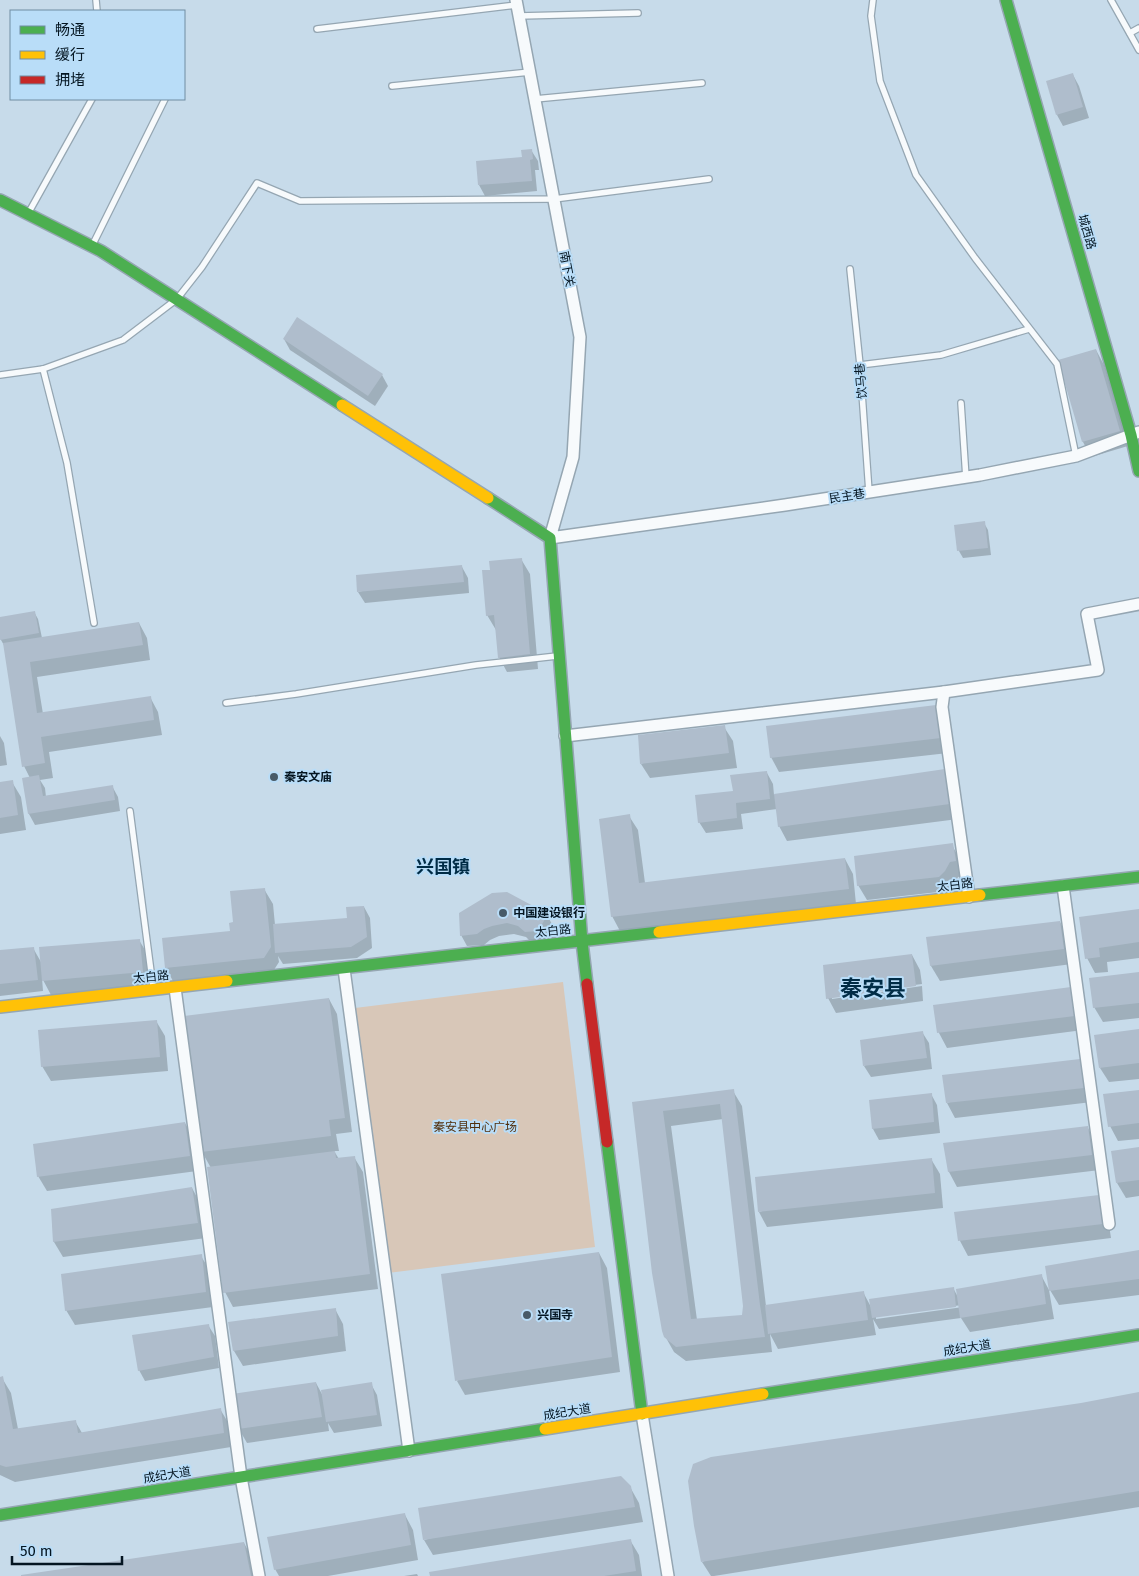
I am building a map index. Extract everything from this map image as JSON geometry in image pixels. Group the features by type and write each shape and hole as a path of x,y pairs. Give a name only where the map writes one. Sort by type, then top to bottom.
{"main road":[{"name":"城西路","path":"1006,0 1135,433 1139,471"},
{"path":"0,200 92,246 550,538 582,942 642,1414"},
{"name":"太白路","path":"0,1007 1139,877"},
{"name":"成纪大道","path":"0,1515 1139,1335"}],"street":[{"name":"南下关","path":"517,7 580,337 573,457 550,538"},
{"name":"民主巷","path":"550,538 966,478 1076,456 1135,433"},
{"path":"565,736 944,692 1098,670 1087,614 1139,604"},
{"path":"944,692 942,707 969,897"},
{"path":"1063,886 1109,1224"},
{"path":"344,969 409,1451"},
{"path":"175,988 241,1477 259,1576"},
{"path":"642,1414 668,1576"}],"lane":[{"path":"873,0 871,16 880,81 916,175 975,258 1057,364 1076,456"},
{"path":"1111,0 1139,50"},
{"path":"317,29 517,7 638,13"},
{"path":"1130,33 1139,28"},
{"path":"392,86 530,72"},
{"path":"535,99 702,83"},
{"path":"28,214 91,100"},
{"path":"92,246 165,100"},
{"path":"0,375 43,369 123,340 177,300 202,268 257,183 300,201 554,199 709,178"},
{"name":"饮马巷","path":"850,269 860,365 869,492"},
{"path":"860,365 941,355 1030,329"},
{"path":"43,369 66,463 94,623"},
{"path":"961,403 966,478"},
{"path":"226,703 296,694 476,665 559,656"},
{"path":"130,811 153,990"}],"green space":[{"name":"秦安县中心广场","path":"563,982 595,1247 388,1273 355,1008"}],"building":[{"path":"1073,73 1083,107 1056,115 1046,81"},
{"path":"532,149 533,159 530,160 532,181 478,185 476,161 522,157 521,150"},
{"path":"297,317 383,374 368,396 283,339"},
{"path":"1096,349 1120,431 1082,442 1058,360"},
{"path":"985,521 988,548 957,551 954,525"},
{"path":"522,558 530,654 498,658 494,615 486,616 482,570 490,570 489,561"},
{"path":"462,565 464,582 357,592 356,575"},
{"path":"35,611 39,633 0,640 0,617"},
{"path":"139,622 143,645 30,662 37,713 151,696 154,720 41,737 45,763 22,767 3,643"},
{"path":"936,705 941,738 770,758 766,726"},
{"path":"725,725 729,753 640,764 638,735"},
{"path":"945,769 950,804 778,827 774,794"},
{"path":"767,771 770,799 736,803 737,818 698,823 695,795 733,791 730,775"},
{"path":"39,775 43,796 113,785 115,800 28,814 22,778"},
{"path":"13,780 18,815 0,818 0,782"},
{"path":"630,814 639,883 845,858 849,889 611,917 599,819"},
{"path":"953,843 956,861 950,862 939,877 857,886 854,856"},
{"path":"265,888 271,947 264,958 165,968 162,938 230,931 229,923 233,922 230,891"},
{"path":"507,892 548,914 538,931 525,932 518,926 507,923 492,926 477,934 460,936 459,913 492,893"},
{"path":"364,906 367,937 351,947 275,953 273,924 347,918 346,907"},
{"path":"1139,909 1139,942 1099,948 1100,957 1085,959 1079,917"},
{"path":"1060,921 1064,949 930,966 926,937"},
{"path":"140,939 143,972 42,981 39,947"},
{"path":"34,947 38,980 0,984 0,950"},
{"path":"912,954 916,986 826,999 823,965"},
{"path":"1139,972 1139,1003 1093,1008 1089,978"},
{"path":"1071,987 1075,1016 937,1033 933,1005"},
{"path":"329,998 345,1118 329,1120 331,1136 201,1152 184,1016"},
{"path":"157,1020 160,1057 41,1067 38,1030"},
{"path":"1139,1029 1139,1063 1099,1068 1094,1035"},
{"path":"923,1031 927,1058 863,1066 860,1040"},
{"path":"1080,1059 1084,1088 946,1103 942,1075"},
{"path":"734,1089 765,1337 676,1347 664,1337 652,1273 632,1102","holes":["720,1104 743,1306 742,1315 691,1319 663,1111"]},
{"path":"1139,1090 1139,1123 1108,1127 1103,1094"},
{"path":"932,1093 934,1122 872,1129 869,1100"},
{"path":"185,1122 190,1156 37,1177 33,1144"},
{"path":"1088,1126 1092,1155 948,1172 943,1143"},
{"path":"1139,1147 1139,1180 1116,1183 1111,1151"},
{"path":"335,1151 336,1158 355,1156 370,1274 223,1293 207,1167"},
{"path":"932,1158 935,1193 758,1212 755,1177"},
{"path":"192,1187 198,1223 53,1242 51,1209"},
{"path":"1099,1195 1103,1224 958,1241 954,1212"},
{"path":"1139,1250 1139,1279 1049,1291 1045,1266"},
{"name":"兴国寺","path":"599,1252 612,1357 455,1381 441,1274"},
{"path":"202,1254 206,1292 65,1311 61,1274"},
{"path":"1042,1274 1046,1304 960,1318 956,1289"},
{"path":"954,1287 956,1307 872,1318 869,1299"},
{"path":"864,1291 868,1320 768,1334 765,1305"},
{"path":"336,1308 338,1336 233,1351 228,1322"},
{"path":"209,1324 214,1357 138,1371 132,1335"},
{"path":"3,1376 13,1429 76,1420 78,1433 221,1408 224,1433 6,1467 0,1465 0,1377"},
{"path":"316,1382 322,1417 238,1429 232,1394"},
{"path":"372,1382 377,1415 326,1422 321,1390"},
{"path":"1139,1392 1139,1491 701,1562 688,1481 693,1464 711,1457 1081,1403"},
{"path":"621,1476 631,1486 635,1507 423,1540 418,1508"},
{"path":"405,1513 411,1545 274,1570 267,1537"},
{"path":"631,1539 636,1571 604,1576 430,1576 429,1572"},
{"path":"244,1542 251,1576 21,1576 21,1575"}],"traffic: fast":[{"path":"1006,0 1131,435 1139,471"},
{"path":"0,200 101,251 342,405"},
{"path":"488,498 550,538 582,942 587,984"},
{"path":"980,895 1139,877"},
{"path":"227,981 659,932"},
{"path":"607,1142 642,1414"},
{"path":"763,1394 1139,1335"},
{"path":"0,1515 545,1429"}],"traffic: slow":[{"path":"342,405 488,498"},
{"path":"659,932 980,895"},
{"path":"0,1007 227,981"},
{"path":"545,1429 763,1394"}],"traffic: jam":[{"path":"587,984 607,1142"}],"place":[{"name":"秦安文庙","path":"274,777"},
{"name":"中国建设银行","path":"503,913"},
{"name":"兴国寺","path":"527,1315"}],"district":[{"name":"兴国镇","path":"443,867"},
{"name":"秦安县","path":"873,988"}]}
